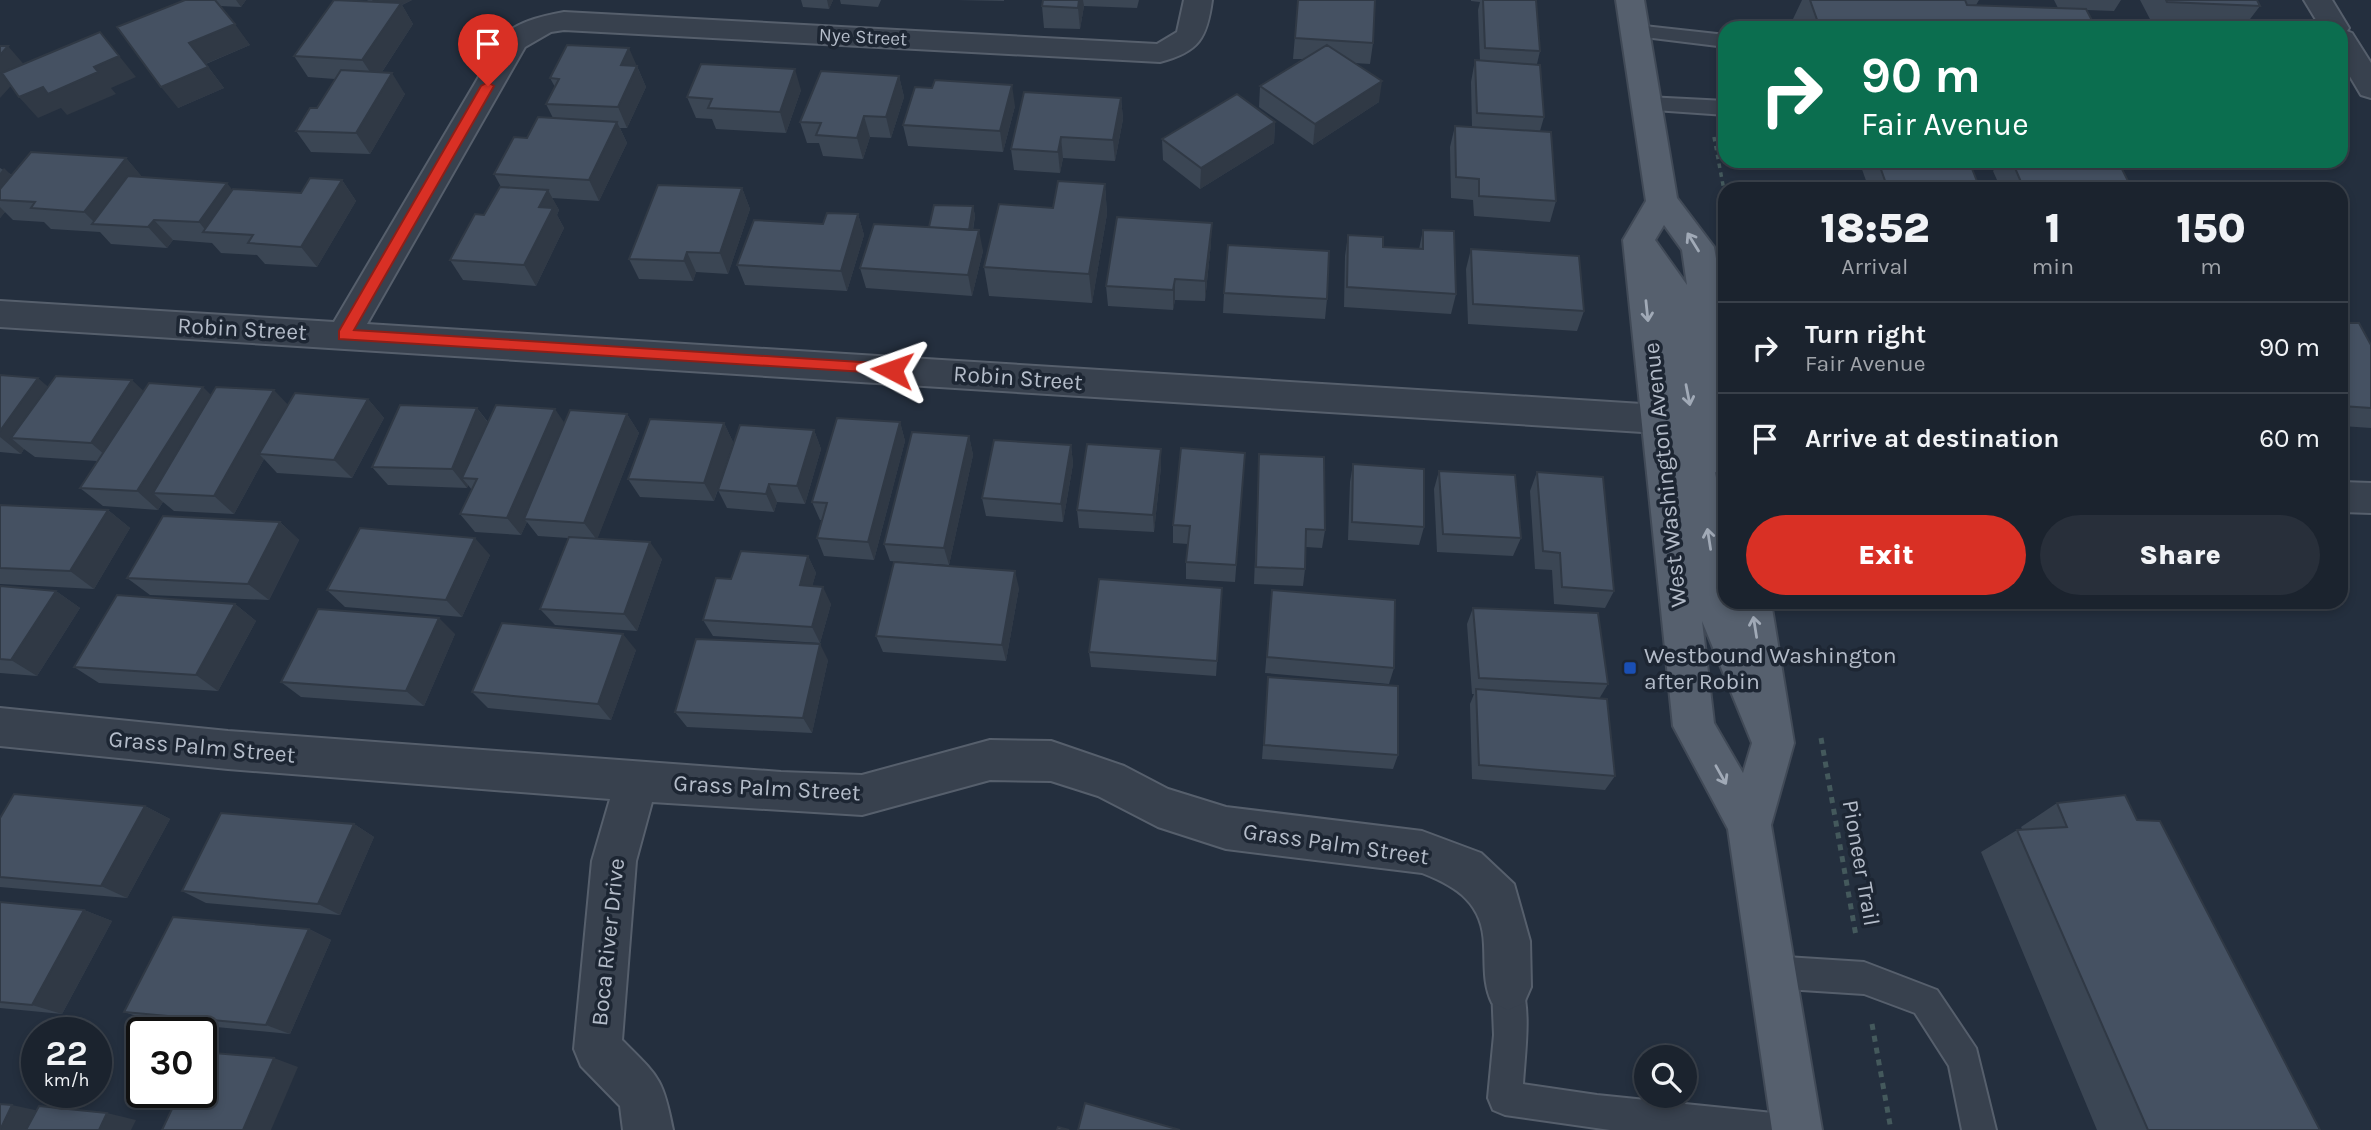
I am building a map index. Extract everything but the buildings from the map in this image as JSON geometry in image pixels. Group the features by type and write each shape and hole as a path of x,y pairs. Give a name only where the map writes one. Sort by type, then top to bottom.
{"main road":[{"path":"1630,0 1662,201 1698,247 1718,377"},
{"path":"1662,201 1639,240 1671,286 1695,425 1705,444 1718,455"},
{"name":"West Washington Avenue","path":"1639,240 1694,726 1749,825 1797,1130"},
{"path":"1658,419 1687,452 1696,471 1718,595"},
{"path":"1721,609 1723,623 1773,743"},
{"name":"West Washington Avenue","path":"1749,825 1773,743 1752,609"}],"street":[{"name":"Nye Street","path":"344,335 513,41 542,25 564,21 1160,54 1182,46 1194,30 1198,0"},
{"path":"2318,0 2331,21"},
{"path":"2348,49 2371,88"},
{"name":"Robin Street","path":"0,314 1658,419"},
{"path":"2348,497 2371,498"},
{"name":"Grass Palm Street","path":"0,727 228,750 862,795 990,760 1051,761 1109,780 1158,807 1226,828 1422,852 1465,868 1498,900 1507,942 1508,987"},
{"name":"Boca River Drive","path":"637,781 614,861 598,1049 642,1094 648,1130"}],"lane":[{"path":"1635,31 1718,40"},
{"path":"1647,104 1718,108"},
{"path":"1772,972 1864,978 1926,1001 1964,1060 1979,1130"},
{"path":"1508,987 1510,1035 1505,1098 1597,1112 1773,1130"}],"path":[{"name":"Pioneer Trail","path":"1821,736 1891,1130"}],"place":[{"name":"Westbound Washington after Robin","path":"1630,668"}],"route":[{"path":"488,86 344,335 892,370"}]}
